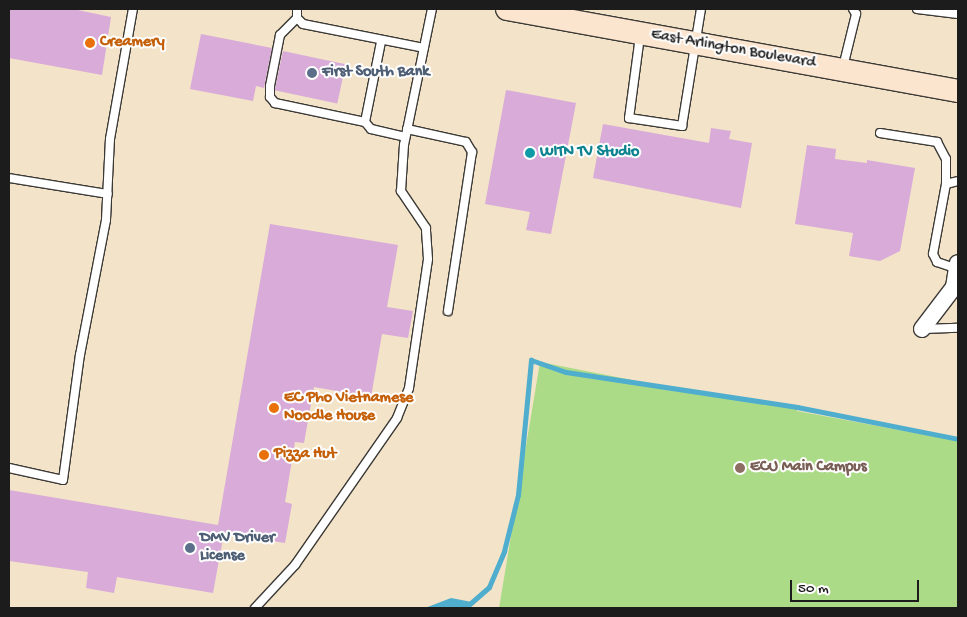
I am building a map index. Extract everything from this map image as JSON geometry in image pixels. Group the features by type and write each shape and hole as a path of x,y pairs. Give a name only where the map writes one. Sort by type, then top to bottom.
{"main road":[{"name":"East Arlington Boulevard","path":"507,9 589,20 640,33 958,91"}],"street":[{"path":"922,329 954,287 958,266"}],"lane":[{"path":"9,468 63,480 82,346 106,220 110,139 133,9"},
{"path":"296,9 297,18 303,24 381,42 424,48"},
{"path":"255,608 300,557 397,418 409,388 428,259 426,228 401,191 405,137 432,9"},
{"path":"640,33 629,118 682,126 701,9"},
{"path":"843,70 856,14 853,9"},
{"path":"918,9 958,14"},
{"path":"297,18 280,35 270,97 275,103 286,107 365,122 371,128 405,137"},
{"path":"365,122 381,42"},
{"path":"407,129 466,142 472,152 448,311"},
{"path":"880,133 937,142 946,159 946,184 932,254 937,262 958,266"},
{"path":"9,178 108,194"},
{"path":"946,184 958,181"},
{"path":"922,329 958,328"}],"green space":[{"name":"ECU Main Campus","path":"540,362 678,389 797,407 797,411 958,441 958,608 499,608"}],"water":[{"path":"451,598 472,602 469,608 425,608"}],"building":[{"path":"9,9 73,9 111,17 102,75 9,58"},
{"path":"201,34 272,48 264,88 256,86 253,101 190,89"},
{"name":"First South Bank","path":"283,51 346,64 337,103 275,90"},
{"name":"WITN TV Studio","path":"506,90 576,103 551,234 526,230 530,212 485,204"},
{"path":"603,124 709,143 711,128 731,131 729,139 752,143 741,208 593,178"},
{"path":"807,145 836,149 835,159 867,163 867,160 915,168 900,251 880,261 849,256 853,233 795,224"},
{"path":"270,224 398,245 387,307 413,311 408,338 382,334 371,397 314,387 304,443 295,442 285,502 292,504 285,543 224,533 213,593 117,577 114,593 86,588 88,572 9,561 9,490 218,525"}],"waterway":[{"path":"465,608 489,587 504,551 518,495 531,360 566,372 797,407 958,439"}],"place":[{"name":"Creamery","path":"90,43"},
{"name":"First South Bank","path":"312,73"},
{"name":"WITN TV Studio","path":"530,153"},
{"name":"EC Pho Vietnamese Noodle House","path":"274,408"},
{"name":"Pizza Hut","path":"264,455"},
{"name":"ECU Main Campus","path":"740,468"},
{"name":"DMV Driver License","path":"190,548"}]}
